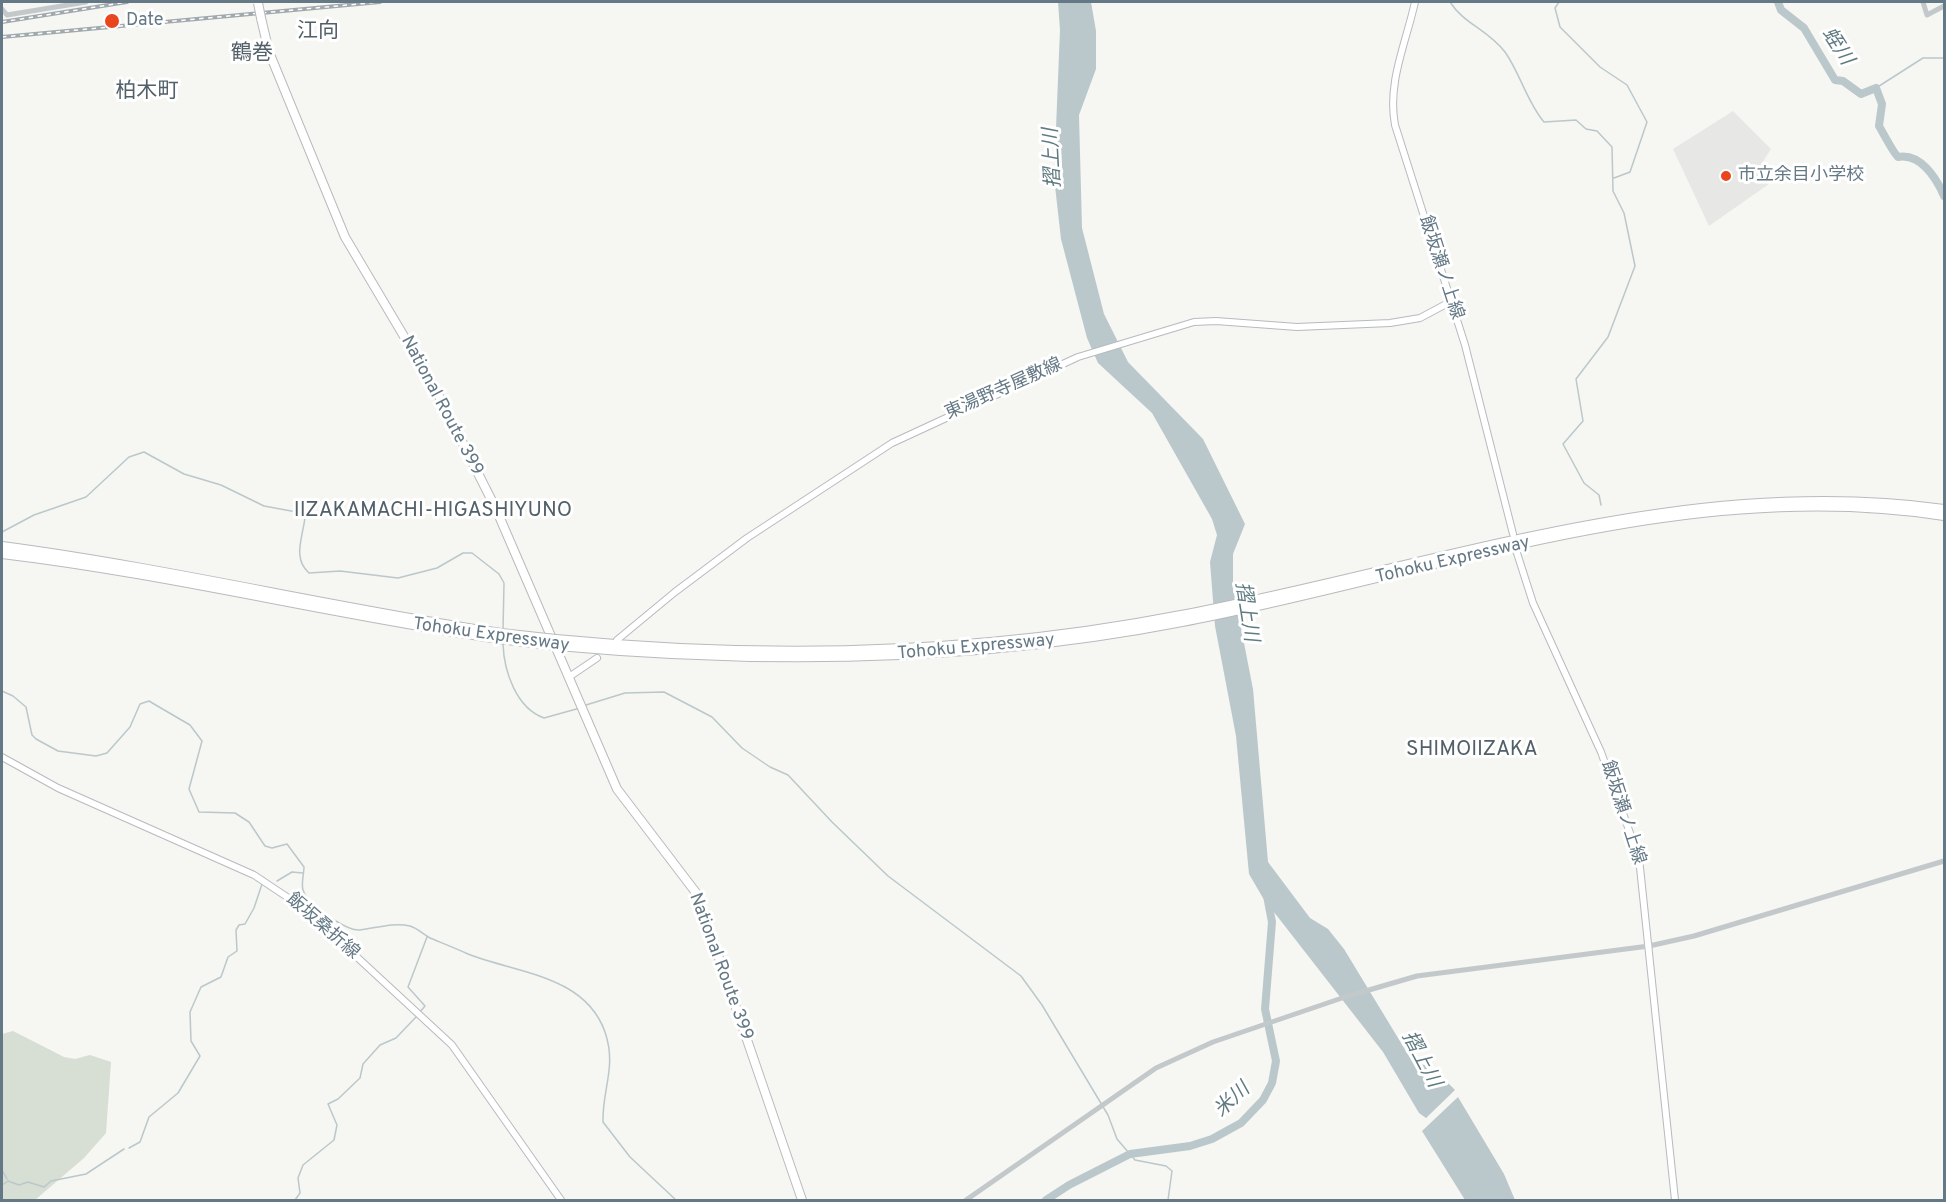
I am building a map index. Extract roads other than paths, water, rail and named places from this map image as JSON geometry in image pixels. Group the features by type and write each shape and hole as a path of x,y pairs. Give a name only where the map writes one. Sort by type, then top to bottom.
{"highway":[{"name":"National Route 399","path":"258,2 269,52 345,237 437,392 496,509 617,789 700,901 802,1200"},
{"name":"Tohoku Expressway","path":"1360,580 1570,528 1697,507 1832,500 1944,509"},
{"name":"Tohoku Expressway","path":"2,554 133,573 382,621 557,643 725,651 853,650 1039,637 1179,620 1553,538 1681,516 1764,508 1825,507 1944,516"},
{"name":"Tohoku Expressway","path":"2,546 86,558 500,636"}],"main road":[{"name":"飯坂瀬ノ上線","path":"1415,2 1394,85 1392,110 1399,140 1476,384 1513,534"},
{"name":"東湯野寺屋敷線","path":"617,640 738,545 892,443 1078,357 1194,322 1216,321 1297,327 1390,323 1420,318 1450,302"},
{"name":"飯坂瀬ノ上線","path":"1516,550 1533,603 1601,752 1625,816 1642,875 1675,1200"},
{"path":"569,677 597,658"},
{"name":"飯坂桑折線","path":"2,757 48,783 273,886 314,917 452,1045 561,1200"}],"street":[{"path":"2,9 7,15 86,2"},
{"path":"1923,2 1927,15 1944,6"},
{"path":"966,1200 1156,1068 1184,1053 1276,1020 1375,987 1417,976 1649,946 1694,936 1944,861"}],"waterway":[{"path":"1450,2 1462,16 1505,52 1533,106 1544,122 1576,120 1586,129 1597,131 1612,147 1613,191 1624,213 1635,266 1608,337 1576,379 1583,421 1563,444 1584,483 1599,495 1601,505"},
{"path":"1559,2 1555,8 1560,27 1600,67 1627,85 1647,122 1630,172 1614,178"},
{"name":"蛭川","path":"1778,2 1781,10 1804,28 1835,80 1843,81 1861,94 1876,88 1882,104 1879,126 1894,152 1898,157 1913,159 1926,168 1937,181 1944,196"},
{"path":"1876,88 1923,58 1944,58"},
{"path":"2,532 34,515 86,497 129,457 144,452 184,474 221,485 264,506 302,513 305,517 300,554 301,561 309,573 340,571 398,578 437,568 463,553 472,553 499,574 504,583 503,630"},
{"path":"503,644 506,666 513,687 526,706 534,713 544,718 580,708"},
{"path":"2,691 13,696 26,707 32,735 36,739 58,751 96,756 107,753 130,727 140,704 149,701 190,725 202,741 189,789 199,812 235,813 249,822 265,846 272,848 287,844 304,867 302,887 306,896 328,916 346,926 360,930 391,925 410,926 430,938 468,954 547,979 566,987 582,998 595,1013 605,1032 610,1056 603,1122 630,1157 676,1200"},
{"path":"586,705 625,693 664,692 712,717 742,748 770,767 788,775 832,822 888,876 1021,976 1042,1005 1108,1115 1117,1139 1135,1160 1166,1166 1172,1171 1168,1200"},
{"path":"277,881 292,872 303,873"},
{"path":"129,1148 140,1142 149,1117 178,1093 200,1056 191,1041 190,1012 201,987 221,977 228,957 237,951 236,930 239,925 245,924 254,908 262,884"},
{"name":"米川","path":"1046,1200 1069,1185 1130,1154 1190,1146 1212,1139 1241,1123 1263,1100 1272,1083 1276,1061 1265,1009 1272,922 1267,896"},
{"path":"419,1013 425,1006 408,987 427,937"},
{"path":"295,1200 300,1193 298,1178 303,1165 334,1140 337,1125 328,1104 338,1099 360,1078 363,1064 380,1045 396,1038 416,1017"},
{"path":"2,1185 8,1181 19,1185 28,1182 44,1187 51,1181 86,1174 124,1149"},
{"path":"2,1170 7,1179"}],"railway":[{"path":"2,22 127,2"},
{"path":"2,37 380,2"}],"place":[{"name":"Date","path":"112,21"},
{"name":"市立余目小学校","path":"1726,176"}],"district":[{"name":"江向","path":"318,33"},
{"name":"鶴巻","path":"252,55"},
{"name":"柏木町","path":"147,93"},
{"name":"IIZAKAMACHI-HIGASHIYUNO","path":"433,512"},
{"name":"SHIMOIIZAKA","path":"1472,751"}],"water label":[{"name":"摺上川","path":"1054,158"},
{"name":"摺上川","path":"1245,612"},
{"name":"摺上川","path":"1420,1060"}]}
